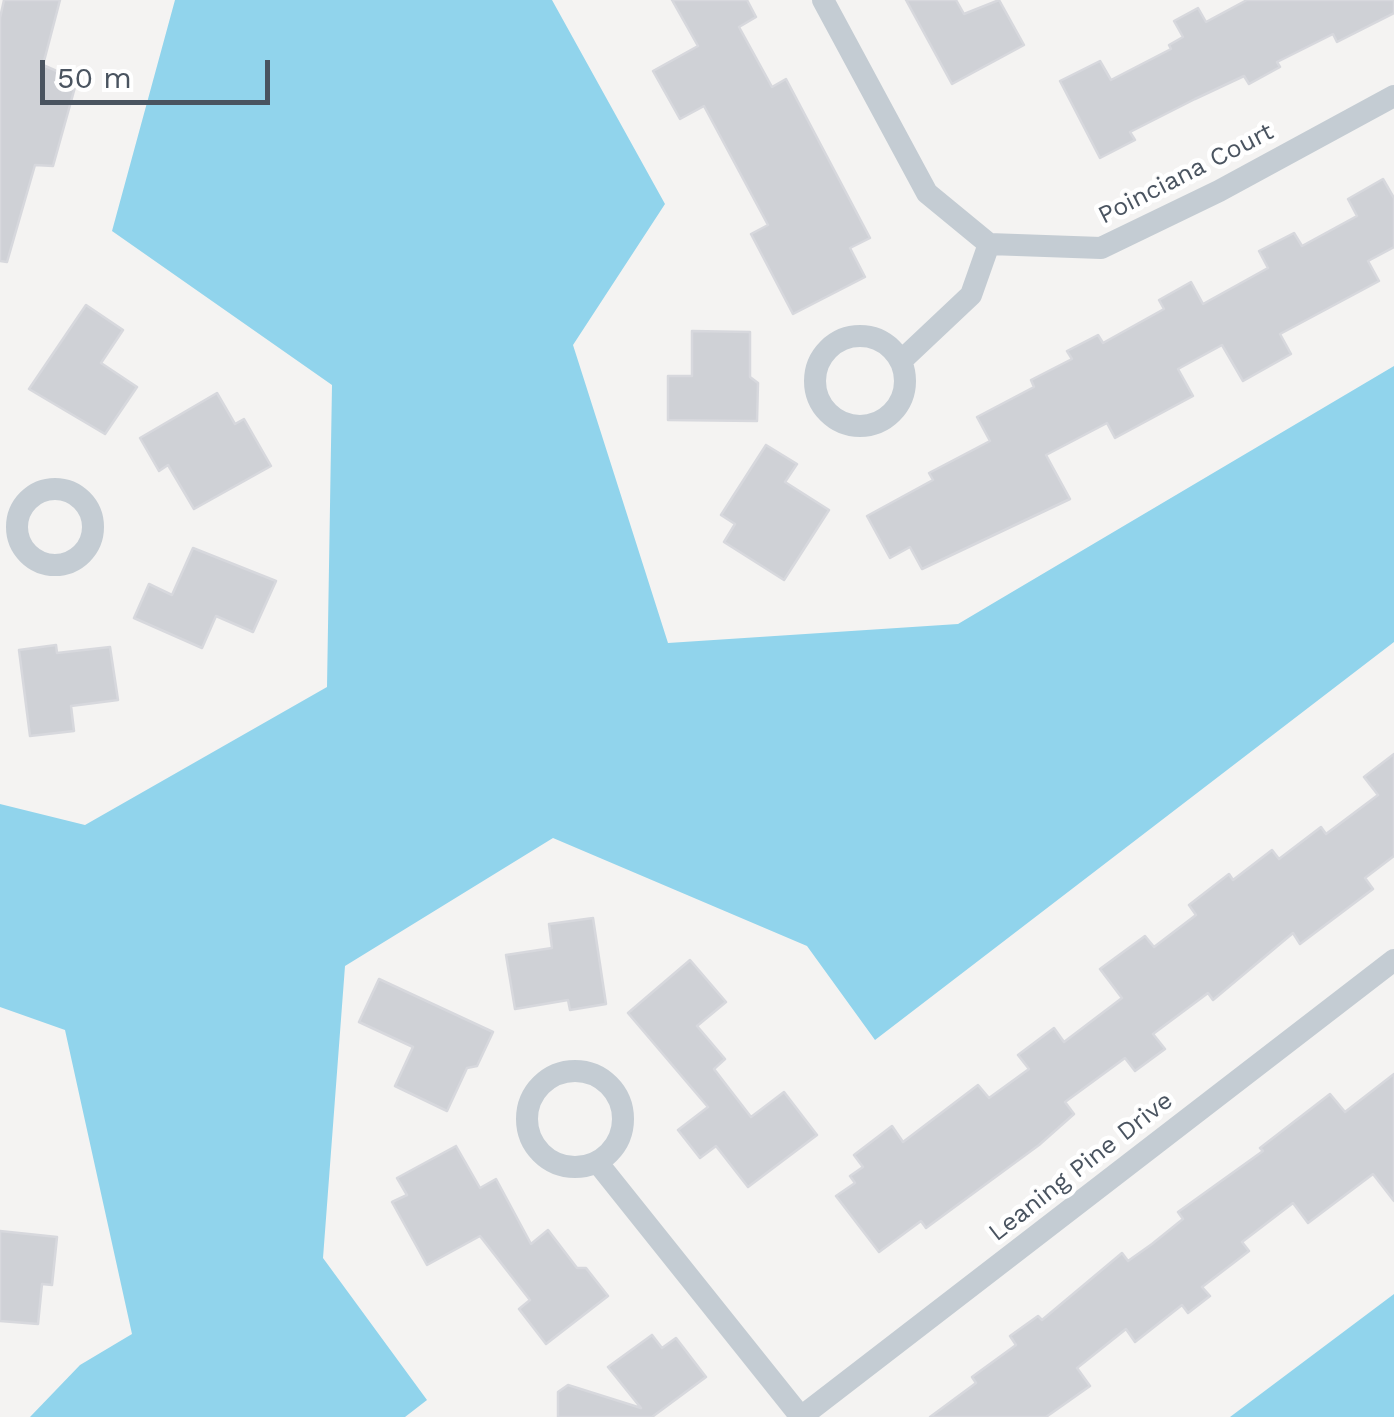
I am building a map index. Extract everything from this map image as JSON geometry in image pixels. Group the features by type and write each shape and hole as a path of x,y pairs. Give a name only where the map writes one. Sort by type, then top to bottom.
{"street":[{"path":"823,0 928,194 989,244 971,294 901,361"},
{"name":"Poinciana Court","path":"989,244 1102,248 1219,191 1394,96"},
{"path":"847,336 879,339 901,361 905,375 900,402 879,422 851,426 838,420 818,400 815,369 822,354 847,336"},
{"name":"Leaning Pine Drive","path":"597,1162 801,1417 1394,960"},
{"path":"582,1071 597,1076 618,1097 623,1127 618,1141 597,1162 568,1167 553,1162 532,1141 526,1127 531,1097 553,1076 582,1071"}],"water":[{"path":"175,0 552,0 665,204 573,345 668,643 958,624 1394,366 1394,642 875,1040 807,946 553,838 345,966 323,1258 427,1400 405,1417 30,1417 80,1365 132,1334 65,1030 0,1007 0,804 85,825 327,687 332,385 112,231"},
{"path":"1394,1294 1394,1417 1230,1417"}],"building":[{"path":"4,0 60,0 43,65 77,80 53,166 35,165 7,262 0,261 0,18"},
{"path":"672,0 747,0 756,17 739,27 772,87 786,79 870,238 850,248 865,277 793,314 751,234 768,225 704,106 680,119 653,71 698,46"},
{"path":"906,0 956,0 964,14 999,0 1024,45 952,84"},
{"path":"1247,0 1394,0 1394,13 1337,42 1333,34 1277,62 1280,67 1249,84 1244,76 1195,99 1130,132 1135,140 1100,158 1060,81 1100,61 1111,80 1171,49 1169,45 1183,37 1174,21 1198,8 1206,22"},
{"path":"1383,179 1394,198 1394,247 1368,261 1379,281 1280,334 1291,354 1243,381 1222,345 1178,369 1193,396 1115,438 1107,423 1046,455 1070,499 922,569 910,547 890,558 867,516 933,480 929,473 990,441 977,417 1034,387 1031,380 1072,359 1067,351 1098,335 1103,343 1164,309 1159,300 1191,282 1203,304 1268,268 1259,251 1294,233 1302,246 1357,216 1348,199"},
{"path":"86,305 123,330 101,363 137,387 105,434 29,389"},
{"path":"692,331 750,332 750,377 758,383 757,421 668,420 668,376 692,376"},
{"path":"217,393 235,424 244,419 271,466 194,509 168,465 159,471 140,438"},
{"path":"766,445 797,464 785,482 829,510 784,580 724,542 735,524 721,515"},
{"path":"193,548 276,581 253,632 216,616 202,648 134,618 149,584 172,595"},
{"path":"56,645 57,653 110,647 118,700 71,706 74,731 30,736 19,650"},
{"path":"1394,754 1394,856 1365,878 1373,889 1300,944 1293,933 1213,1000 1208,993 1153,1034 1165,1049 1135,1071 1125,1058 1065,1102 1074,1114 1039,1145 926,1228 921,1221 879,1252 836,1196 855,1183 850,1176 863,1167 854,1155 892,1126 903,1142 978,1085 989,1098 1029,1069 1018,1055 1054,1028 1064,1042 1122,998 1100,969 1145,936 1154,947 1196,915 1189,905 1229,874 1233,880 1272,850 1279,859 1321,827 1326,834 1378,795 1364,777"},
{"path":"593,918 606,1004 570,1010 568,1000 515,1009 506,955 552,948 549,924"},
{"path":"690,960 726,1002 697,1026 725,1059 714,1069 751,1117 784,1092 817,1135 748,1187 716,1146 700,1158 678,1130 708,1107 628,1013"},
{"path":"379,979 493,1032 477,1066 467,1068 447,1111 395,1086 413,1047 359,1022"},
{"path":"1394,1074 1394,1201 1373,1174 1308,1223 1293,1203 1242,1242 1249,1251 1202,1287 1210,1296 1188,1313 1182,1305 1135,1342 1126,1329 1077,1368 1090,1386 1046,1417 930,1417 976,1383 972,1377 1016,1345 1010,1336 1038,1316 1042,1320 1122,1253 1128,1261 1152,1244 1183,1219 1178,1212 1263,1151 1260,1148 1330,1094 1345,1112"},
{"path":"456,1146 480,1188 496,1179 531,1244 548,1230 577,1268 586,1268 608,1296 546,1344 519,1309 530,1300 480,1236 427,1265 392,1202 407,1195 397,1178"},
{"path":"0,1231 57,1237 52,1285 42,1284 38,1324 0,1321"},
{"path":"652,1335 662,1348 676,1338 706,1377 652,1417 558,1417 558,1392 568,1385 641,1408 608,1367"}]}
